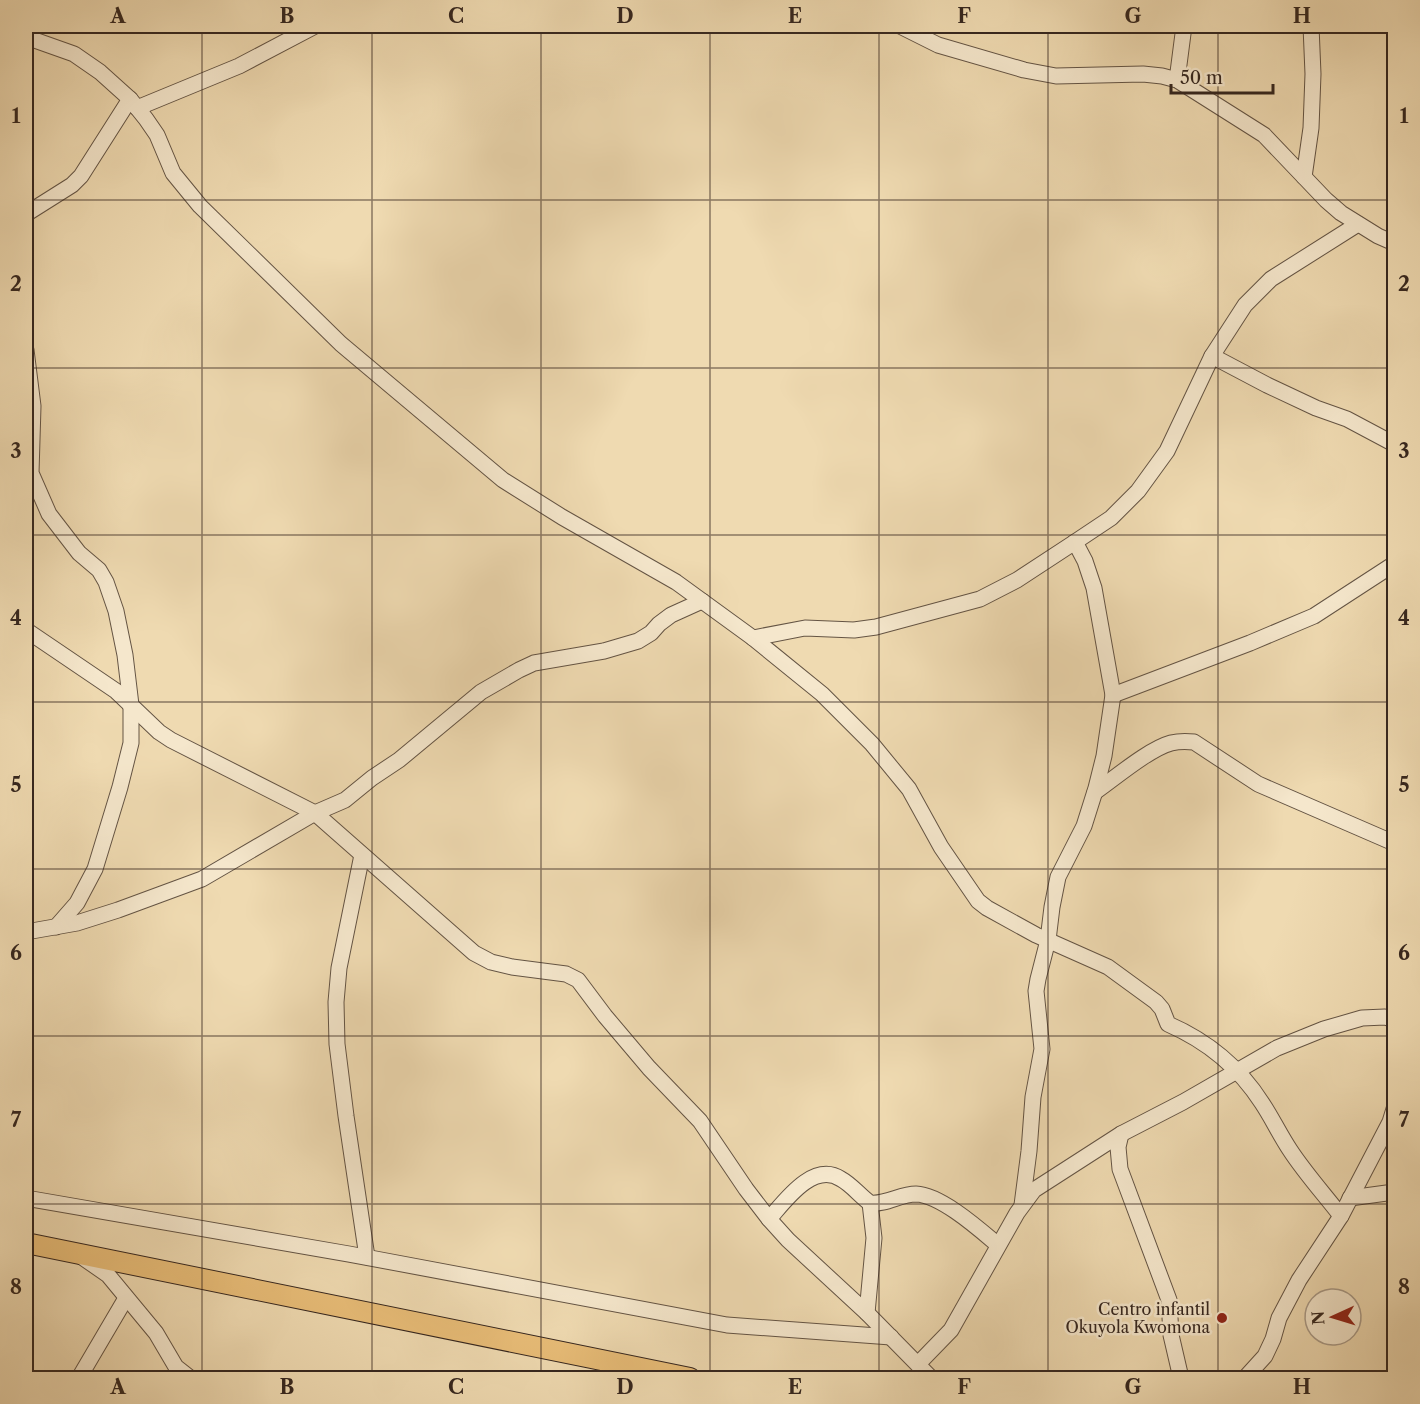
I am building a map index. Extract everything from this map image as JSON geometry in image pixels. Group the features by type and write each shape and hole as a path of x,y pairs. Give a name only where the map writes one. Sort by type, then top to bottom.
{"main road":[{"path":"26,1243 611,1364 684,1377"}],"street":[{"path":"26,214 72,185 81,176 134,103 238,66 315,26"},
{"path":"900,26 938,45 1024,70 1056,76 1143,74 1177,80 1264,135 1326,200 1358,224 1395,243"},
{"path":"1177,80 1184,26"},
{"path":"1304,177 1313,74 1311,26"},
{"path":"26,37 84,59 134,103 157,135 172,173 181,185 342,344 503,480 562,517 676,582 753,638 822,694 873,744 909,789 941,847 978,901 1048,940 1108,967 1145,992 1162,1010 1168,1024 1188,1032 1220,1054 1262,1103 1291,1152 1341,1216"},
{"path":"753,638 805,628 854,630 876,627 980,599 1033,571 1076,542 1111,518 1138,491 1167,451 1212,356 1245,305 1257,291 1281,272 1358,224"},
{"path":"26,350 33,406 31,473 49,514 80,553 99,570 106,582 116,611 125,655 131,705 130,743 120,788 95,869 77,903 56,927"},
{"path":"1212,356 1267,385 1316,408 1347,419 1395,444"},
{"path":"1022,1205 1033,1097 1042,1049 1036,991 1042,957 1048,940 1058,878 1084,826 1095,792 1104,756 1113,695 1094,588 1076,542"},
{"path":"1113,695 1250,644 1314,616 1395,564"},
{"path":"26,932 77,923 202,879 315,813 345,800 399,760 481,692 519,670 534,663 604,651 638,641 671,615 702,601"},
{"path":"26,630 116,691 159,732 171,740 315,813 474,953 491,962 566,974 578,980 649,1068 700,1121 769,1219 931,1378"},
{"path":"1095,792 1168,743 1194,742 1258,784 1395,843"},
{"path":"363,855 339,968 336,1002 345,1106 367,1257"},
{"path":"918,1364 951,1330 998,1245 1022,1205 1034,1190 1121,1134 1183,1102 1277,1048 1324,1029 1362,1018 1385,1017 1395,1020"},
{"path":"1245,1378 1265,1356 1279,1318 1299,1280 1341,1216 1395,1109"},
{"path":"1121,1134 1118,1148 1120,1169 1169,1300 1171,1335 1181,1378"},
{"path":"769,1219 804,1183 816,1176 835,1175 870,1203 878,1204 910,1195 926,1196 966,1218 998,1245"},
{"path":"1350,1198 1395,1192"},
{"path":"26,1198 367,1257 727,1324 891,1337"},
{"path":"867,1313 874,1238 870,1203"},
{"path":"77,1253 108,1275 156,1333 176,1367 190,1378"},
{"path":"79,1378 126,1298"}],"place":[{"name":"Centro infantil Okuyola Kwomona","path":"1222,1318"}]}
